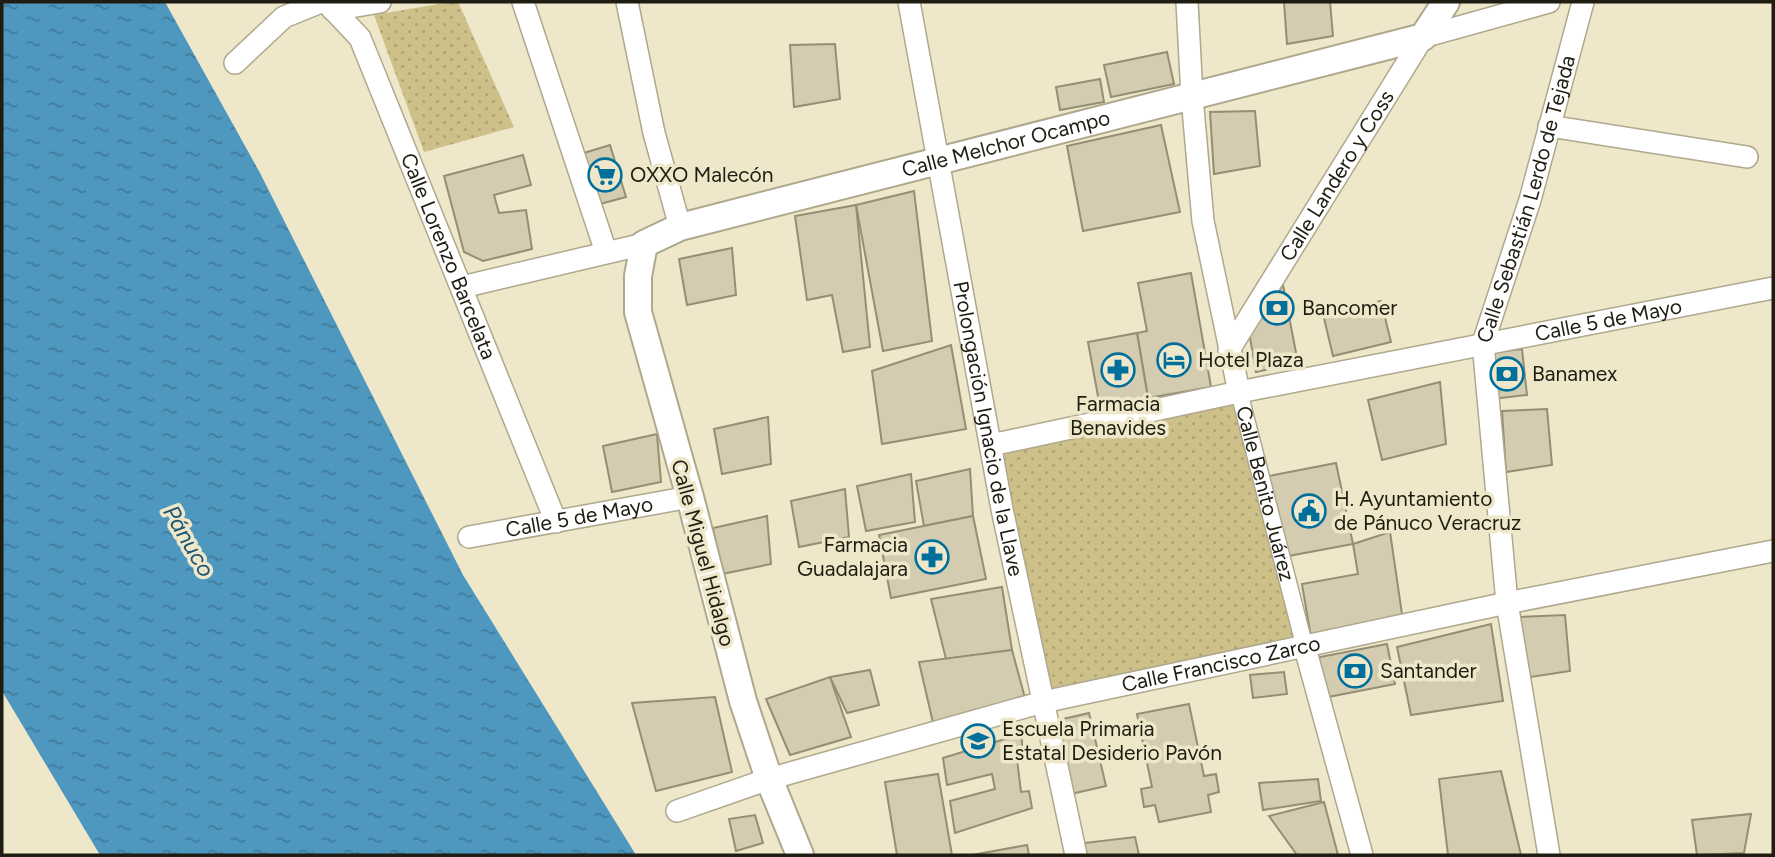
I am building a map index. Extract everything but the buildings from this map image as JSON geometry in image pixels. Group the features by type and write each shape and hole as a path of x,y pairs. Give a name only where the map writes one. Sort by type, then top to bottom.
{"street":[{"path":"235,63 284,17 327,4 380,2"},
{"path":"523,2 606,252"},
{"path":"627,2 654,133 680,227"},
{"name":"Prolongación Ignacio de la Llave","path":"909,2 1015,574 1076,855"},
{"name":"Calle Benito Juárez","path":"1187,2 1203,221 1229,350 1305,648 1362,855"},
{"name":"Calle Landero y Coss","path":"1229,350 1446,2"},
{"name":"Calle Melchor Ocampo","path":"462,287 644,244 680,227 1192,97 1549,2"},
{"name":"Calle Sebastián Lerdo de Tejada","path":"1549,855 1507,603 1483,343 1530,200 1583,2"},
{"name":"Calle Lorenzo Barcelata","path":"327,4 360,38 556,522"},
{"path":"1549,126 1747,157"},
{"name":"Calle Miguel Hidalgo","path":"644,244 638,276 638,312 743,701 769,779 800,855"},
{"name":"Calle 5 de Mayo","path":"991,445 1483,343 1773,288"},
{"name":"Calle 5 de Mayo","path":"470,537 690,497"},
{"name":"Calle Francisco Zarco","path":"677,811 769,779 1043,702 1507,603 1773,551"}],"shaded area":[{"path":"458,2 514,127 424,152 374,15"},
{"path":"1239,392 1305,648 1043,702 991,445"}],"water":[{"name":"Pánuco","path":"2,2 165,2 260,173 463,575 636,855 100,855 2,691"}],"place":[{"name":"OXXO Malecón","path":"605,175"},
{"name":"Bancomer","path":"1277,308"},
{"name":"Hotel Plaza","path":"1174,360"},
{"name":"Farmacia Benavides","path":"1118,370"},
{"name":"Banamex","path":"1507,374"},
{"name":"H. Ayuntamiento de Pánuco Veracruz","path":"1309,511"},
{"name":"Farmacia Guadalajara","path":"932,557"},
{"name":"Santander","path":"1355,671"},
{"name":"Escuela Primaria Estatal Desiderio Pavón","path":"978,741"}]}
